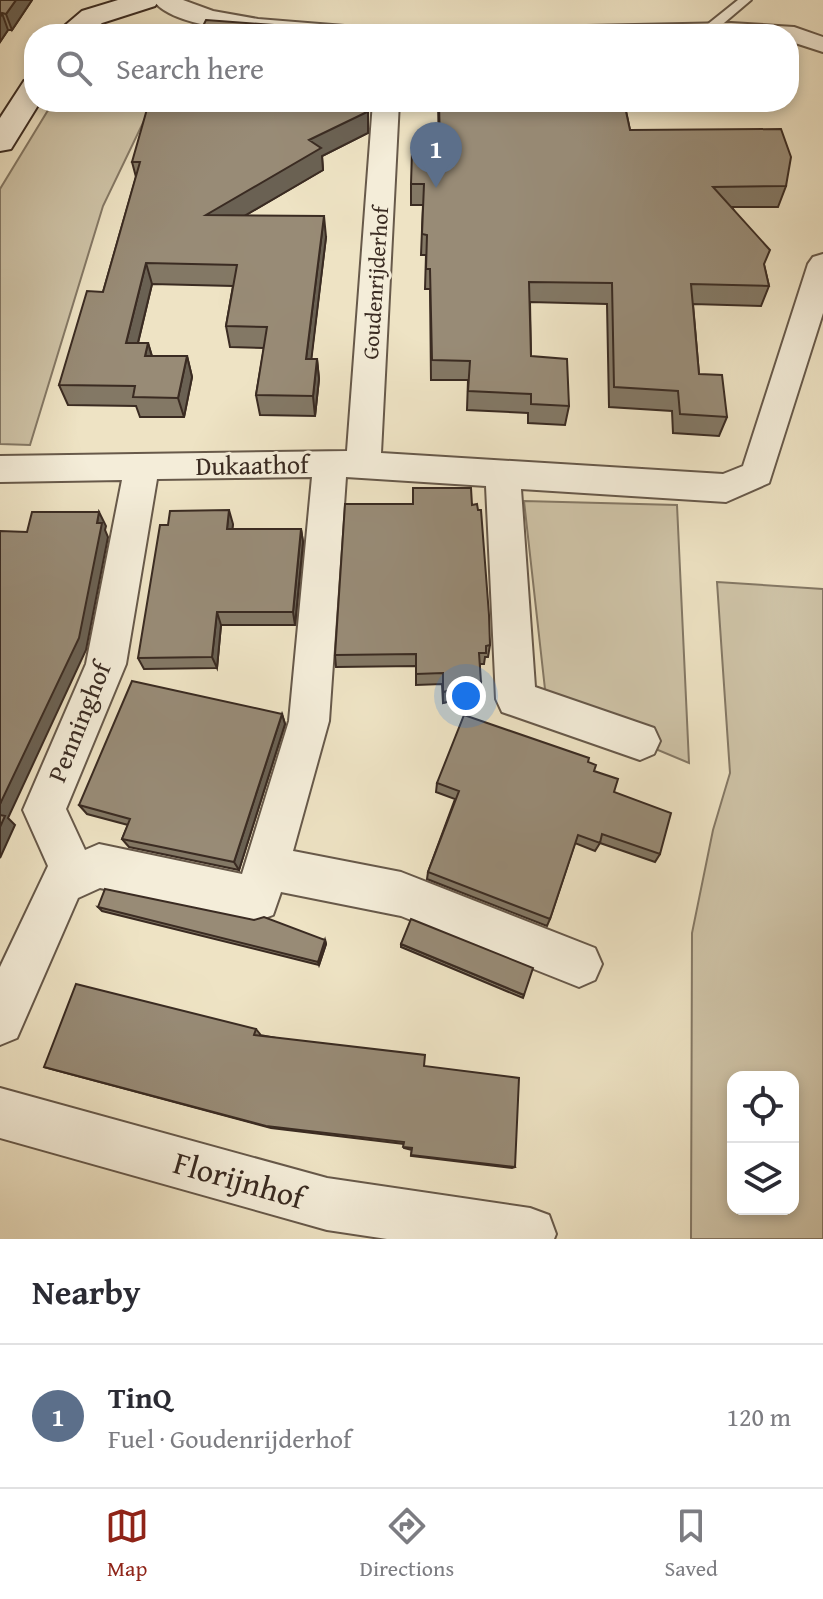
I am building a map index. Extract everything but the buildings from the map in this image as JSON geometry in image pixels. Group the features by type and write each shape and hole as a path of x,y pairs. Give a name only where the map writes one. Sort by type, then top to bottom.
{"street":[{"path":"83,24 92,17 146,0"},
{"path":"165,0 187,12 217,20 257,24"},
{"path":"799,36 823,45"},
{"path":"0,142 24,103"},
{"name":"Goudenrijderhof","path":"347,463 385,112"},
{"name":"Dukaathof","path":"0,469 347,463 726,488 757,474 772,435 823,264"},
{"path":"0,1021 10,970 62,882 99,866 257,899 309,721 347,463"},
{"name":"Penninghof","path":"75,876 44,810 106,664 142,467"},
{"path":"503,473 516,699 640,741"},
{"path":"265,867 401,894 579,964"},
{"name":"Florijnhof","path":"0,1113 327,1204 530,1234"}],"lane":[{"path":"716,24 745,0"}],"shaded area":[{"path":"47,112 148,112 103,206 30,445 0,444 0,189"},
{"path":"524,501 677,505 689,763 555,707 546,698"},
{"path":"717,582 823,589 823,1239 691,1239 692,933 713,830 730,773"}],"place":[{"name":"TinQ","path":"436,188"}]}
